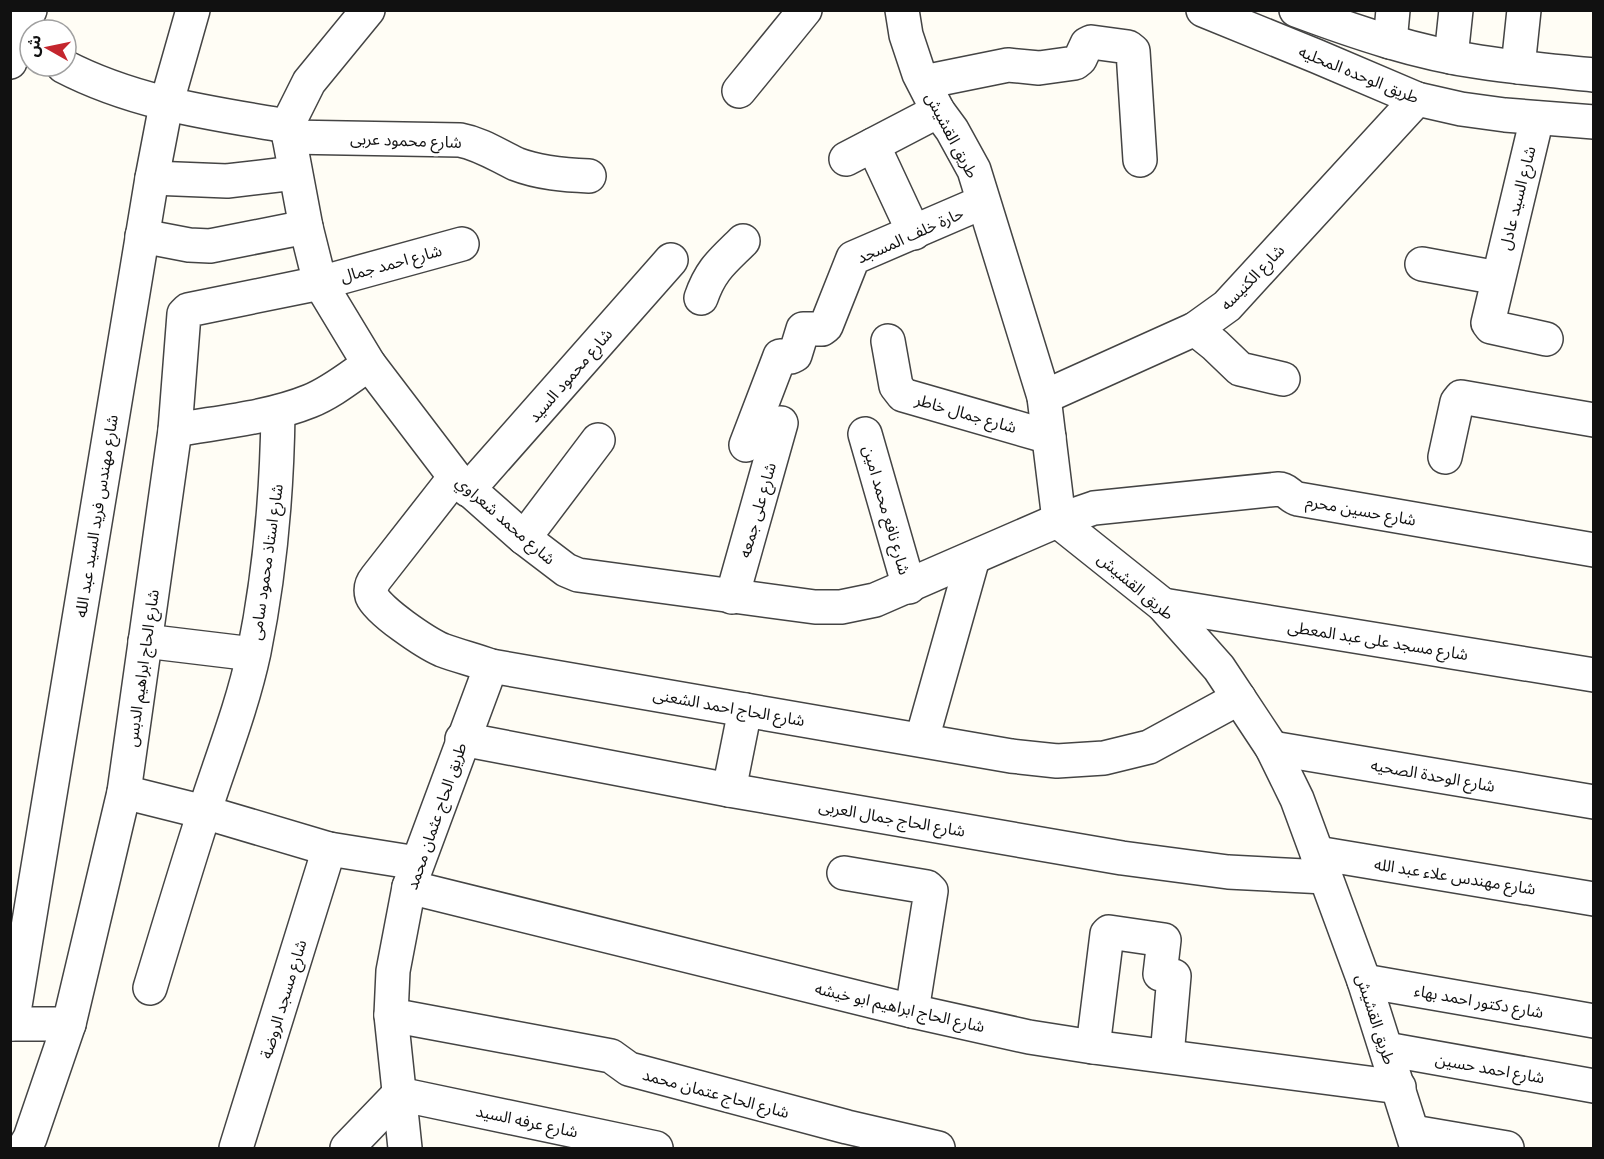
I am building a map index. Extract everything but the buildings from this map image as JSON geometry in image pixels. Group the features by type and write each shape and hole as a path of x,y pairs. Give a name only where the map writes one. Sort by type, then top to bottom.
{"street":[{"name":"شارع مهندس فريد السيد عبد الله","path":"11,1024 152,178 166,105 193,10"},
{"path":"288,132 309,82 368,10"},
{"path":"740,92 805,10"},
{"name":"طريق القشيش","path":"902,10 906,35 924,82 938,111 952,130 974,170 984,202 1044,397 1059,519 1064,526 1163,605 1219,668 1272,748 1297,800 1364,981 1415,1140"},
{"name":"طريق الوحده المحليه","path":"1203,10 1250,19 1417,99 1461,109 1593,122"},
{"path":"1451,57 1456,10"},
{"path":"1518,67 1524,10"},
{"path":"1313,14 1391,26 1451,57 1593,75"},
{"path":"924,82 1008,65 1039,68 1075,63 1080,59 1087,44 1092,42 1128,47 1133,51 1140,160"},
{"name":"شارع محمود عربى","path":"78,72 117,89 166,105 288,132 460,140 480,145 531,169 589,176"},
{"name":"شارع الكنيسه","path":"1044,397 1195,329 1227,306 1417,99"},
{"path":"914,233 860,152 938,111"},
{"name":"شارع السيد عادل","path":"1537,118 1488,323 1490,327 1546,339"},
{"name":"شارع محمد شعراوي","path":"288,132 306,227 320,283 369,364 462,483 524,538 566,570 578,575 732,597 815,607 841,607 874,600 973,558"},
{"path":"152,178 227,181 295,173"},
{"name":"حارة خلف المسجد","path":"746,445 780,356 795,355 803,329 822,329 826,326 852,258 984,202"},
{"path":"142,236 189,245 210,246 306,227"},
{"name":"شارع محمود السيد","path":"462,483 665,256 705,289 714,270 743,241"},
{"name":"شارع احمد جمال","path":"320,283 462,244"},
{"path":"1422,264 1498,279"},
{"name":"شارع الحاج ابراهيم الدبس","path":"24,1149 30,1138 69,1024 124,792 175,430 184,314 188,310 320,283"},
{"path":"1195,329 1215,345 1237,368 1283,379"},
{"name":"شارع جمال خاطر","path":"888,341 896,386 903,395 1049,437"},
{"path":"175,430 278,412 311,400 336,387 369,364"},
{"path":"1445,457 1457,402 1461,397 1593,420"},
{"name":"شارع استاذ محمود سامى","path":"150,988 204,812 232,734 253,654 265,594 273,534 278,412"},
{"name":"شارع على جمعه","path":"732,597 781,423"},
{"name":"شارع نافع محمد امين","path":"865,434 909,586"},
{"path":"524,538 598,441"},
{"name":"شارع الحاج احمد الشعنى","path":"462,483 376,578 372,583 372,595 375,601 395,620 417,636 440,649 491,666 1011,756 1057,761 1104,758 1149,747 1239,698"},
{"name":"شارع حسين محرم","path":"973,558 1059,519 1105,506 1281,489 1298,499 1593,550"},
{"path":"922,739 973,558"},
{"name":"شارع مسجد على عبد المعطى","path":"1163,605 1593,675"},
{"path":"145,640 253,654"},
{"name":"طريق الحاج عثمان محمد","path":"405,1149 391,1015 393,971 413,875 491,666"},
{"path":"729,790 745,710"},
{"name":"شارع الحاج جمال العربى","path":"462,739 729,790 1122,858 1228,872 1321,865"},
{"name":"شارع الوحدة الصحيه","path":"1272,748 1593,802"},
{"name":"شارع الحاج ابراهيم ابو خيشه","path":"124,792 204,812 413,875 912,1011 1029,1037 1093,1047 1399,1087"},
{"name":"شارع مسجد الروضة","path":"236,1149 329,849"},
{"name":"شارع مهندس علاء عبد الله","path":"1321,865 1593,899"},
{"path":"844,873 927,887 931,891 912,1011"},
{"path":"1093,1047 1109,932 1164,940 1160,974 1174,976 1167,1056"},
{"name":"شارع دكتور احمد بهاء","path":"1364,981 1593,1021"},
{"name":"شارع الحاج عتمان محمد","path":"391,1015 610,1056 629,1069 938,1149"},
{"path":"11,1024 69,1024"},
{"name":"شارع احمد حسين","path":"1386,1050 1593,1086"},
{"path":"347,1149 399,1094"},
{"name":"شارع عرفه السيد","path":"399,1094 656,1149"},
{"path":"1415,1140 1506,1149"}]}
